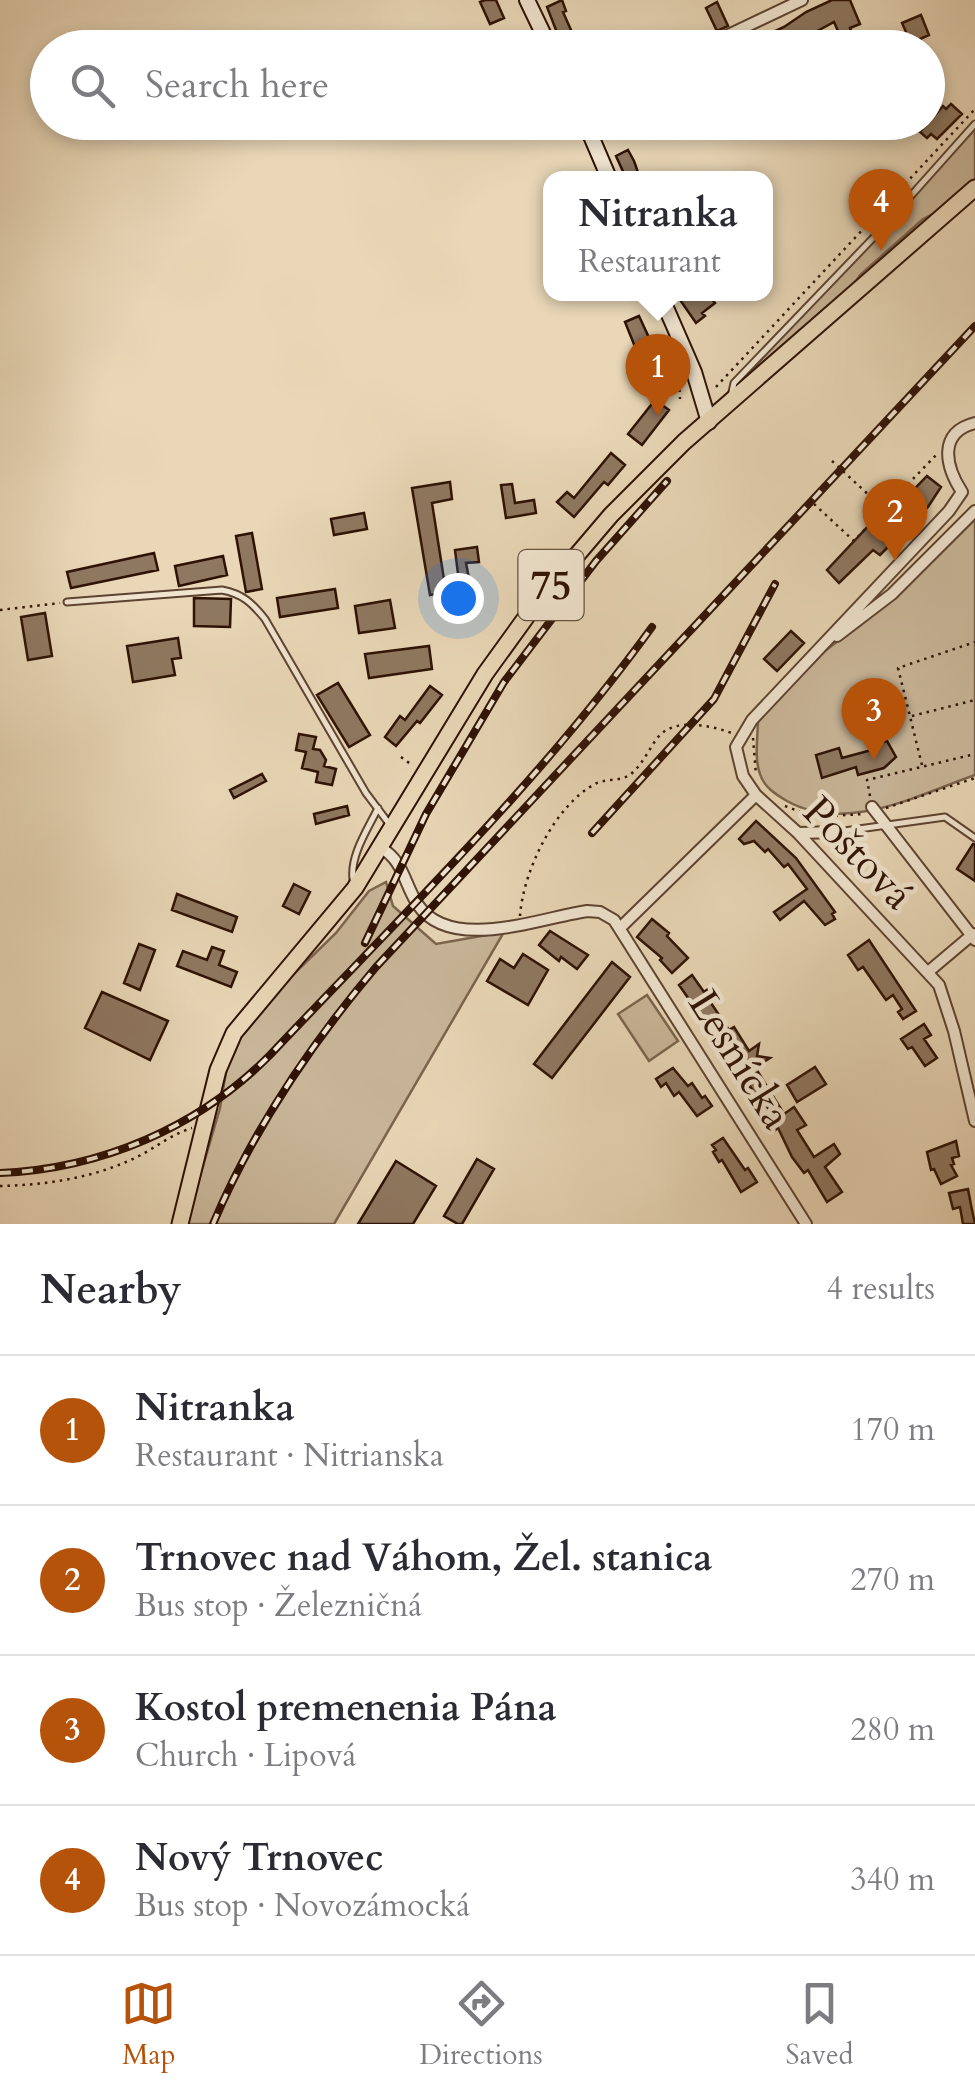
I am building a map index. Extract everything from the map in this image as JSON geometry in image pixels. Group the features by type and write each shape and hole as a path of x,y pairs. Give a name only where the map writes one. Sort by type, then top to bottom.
{"main road":[{"path":"528,0 542,30"},
{"path":"593,140 606,171"},
{"name":"75","path":"180,1224 218,1070 234,1032 355,888 485,674 538,602 611,515 709,422 975,188"},
{"path":"663,301 694,372 709,422"}],"street":[{"path":"739,30 802,0"},
{"path":"381,848 397,860 415,901 437,923 465,930 587,911 600,912 620,928 756,795 738,766 736,746 740,736 956,501 962,492 948,465 947,453 952,436 975,422"},
{"path":"813,654 892,594 975,511"},
{"name":"Poštová","path":"756,795 798,832 941,989 975,1122"},
{"path":"873,810 974,935 928,972"},
{"path":"798,832 838,832"},
{"name":"Lesnícka","path":"620,928 806,1224"}],"lane":[{"path":"730,405 734,383 875,236 975,124"},
{"path":"66,602 222,590 238,593 250,601 265,619 392,827"},
{"path":"355,888 352,873 356,856 378,808"},
{"path":"838,832 945,818 975,838"}],"path":[{"path":"716,386 975,109"},
{"path":"679,382 680,398"},
{"path":"814,504 854,540 938,453 947,453"},
{"path":"832,461 884,509"},
{"path":"0,610 66,602"},
{"path":"922,766 898,668 975,642"},
{"path":"911,717 975,700"},
{"path":"752,720 756,776"},
{"path":"520,924 524,880 566,807 579,794 599,781 624,778 634,772 659,736 670,729 719,728 740,736"},
{"path":"873,810 867,780 975,754"},
{"path":"401,757 417,768"},
{"path":"781,804 814,818 873,810 975,778"},
{"path":"0,1186 71,1179 132,1160 184,1130 206,1126"}],"shaded area":[{"path":"975,129 975,180 923,219 860,275 848,293 760,369 756,365"},
{"path":"975,519 975,775 906,801 857,813 810,810 774,793 764,783 758,768 758,719 825,651 894,597"},
{"path":"386,882 393,906 436,944 504,932 334,1224 186,1224 220,1108 228,1060 246,1025 336,933 369,891"},
{"path":"647,995 678,1041 649,1061 618,1014"}],"building":[{"path":"496,0 504,18 490,24 480,2"},
{"path":"562,0 571,30 556,30 547,7"},
{"path":"832,0 850,0 860,24 851,30 838,30 834,22 819,30 777,30"},
{"path":"717,2 728,26 717,30 706,8"},
{"path":"921,15 927,30 905,30 902,23"},
{"path":"951,104 962,114 945,131 945,108"},
{"path":"628,150 638,171 623,171 616,156"},
{"path":"681,301 713,301 702,313 705,316 696,323"},
{"path":"639,316 670,383 657,389 651,377 648,379 625,322"},
{"path":"655,400 669,410 642,445 628,434"},
{"path":"611,453 625,465 608,485 604,482 574,517 557,502 567,492 574,498"},
{"path":"927,476 941,487 928,507 880,555 873,550 839,583 827,570 888,505 894,510"},
{"path":"450,482 452,499 432,503 446,592 430,595 412,488"},
{"path":"512,484 515,503 534,500 536,513 506,518 501,485"},
{"path":"364,513 367,529 334,535 331,519"},
{"path":"252,533 262,589 246,592 236,536"},
{"path":"477,547 479,562 466,563 471,589 460,590 455,550"},
{"path":"154,553 158,570 71,588 67,572"},
{"path":"223,556 227,575 179,586 175,566"},
{"path":"335,589 338,608 280,617 277,598"},
{"path":"194,598 231,599 230,627 194,626"},
{"path":"390,600 395,628 359,633 355,606"},
{"path":"45,613 52,656 28,660 21,617"},
{"path":"791,631 804,643 777,671 764,659"},
{"path":"178,638 181,658 172,659 175,675 133,682 127,646"},
{"path":"429,646 432,669 369,678 365,654"},
{"path":"338,683 370,735 349,747 317,695"},
{"path":"430,686 442,695 396,746 385,737 400,716 405,720"},
{"path":"299,734 316,737 313,749 320,750 326,760 324,766 336,769 332,785 316,782 318,772 302,768 306,752 296,750"},
{"path":"887,741 896,757 884,768 858,775 856,767 822,778 816,755 839,748 842,758 879,748 878,743"},
{"path":"262,774 266,781 234,798 230,790"},
{"path":"347,806 349,815 316,824 314,814"},
{"path":"756,821 796,858 835,912 835,919 825,925 804,901 780,920 774,912 807,889 788,864 784,867 768,849 765,852 754,841 744,844 739,839"},
{"path":"975,844 975,881 957,869"},
{"path":"294,884 310,892 299,914 283,906"},
{"path":"177,894 237,917 232,932 172,910"},
{"path":"652,919 688,958 672,973 662,958 637,937"},
{"path":"550,931 588,955 577,969 539,945"},
{"path":"869,940 916,1011 903,1019 893,995 886,1000 863,967 858,970 848,955"},
{"path":"139,944 155,950 140,990 124,983"},
{"path":"212,947 224,951 219,965 237,972 231,987 177,966 183,951 207,960"},
{"path":"523,954 548,970 528,1005 487,981 500,959 514,968"},
{"path":"612,962 630,977 552,1078 534,1064"},
{"path":"692,975 704,992 712,986 717,994 709,1000 729,1030 734,1027 749,1051 759,1044 757,1056 770,1058 746,1073 747,1063 733,1048 726,1052 679,985"},
{"path":"102,992 168,1021 150,1060 85,1028"},
{"path":"924,1024 931,1035 924,1039 937,1058 925,1066 901,1039"},
{"path":"815,1067 826,1084 797,1102 787,1085"},
{"path":"673,1068 712,1106 697,1116 679,1092 674,1096 666,1083 661,1087 656,1079"},
{"path":"758,1072 784,1114 794,1107 806,1125 797,1130 814,1157 834,1144 840,1154 825,1167 842,1192 827,1202 808,1170 804,1173 792,1157 778,1128 774,1131 769,1122 775,1119 766,1105 763,1107 750,1086 747,1089 742,1082"},
{"path":"723,1138 757,1182 741,1192 713,1152 716,1150 712,1145"},
{"path":"956,1141 959,1156 952,1158 951,1165 957,1176 941,1184 934,1169 931,1170 927,1152"},
{"path":"477,1159 494,1169 462,1224 458,1224 444,1216"},
{"path":"396,1161 436,1186 413,1224 358,1224"},
{"path":"968,1189 975,1224 963,1224 960,1207 953,1209 949,1193"}],"railway":[{"path":"213,1224 246,1155 285,1090 376,967 975,326"},
{"path":"365,943 426,814 504,682 596,561 667,481"},
{"path":"592,833 714,699 775,584"},
{"path":"0,1173 75,1163 146,1140 180,1123 242,1081 516,794 652,627"}],"place":[{"name":"Nový Trnovec","path":"881,251"},
{"name":"Nitranka","path":"658,416"},
{"name":"Trnovec nad Váhom, Žel. stanica","path":"895,561"},
{"name":"Kostol premenenia Pána","path":"874,760"}]}
